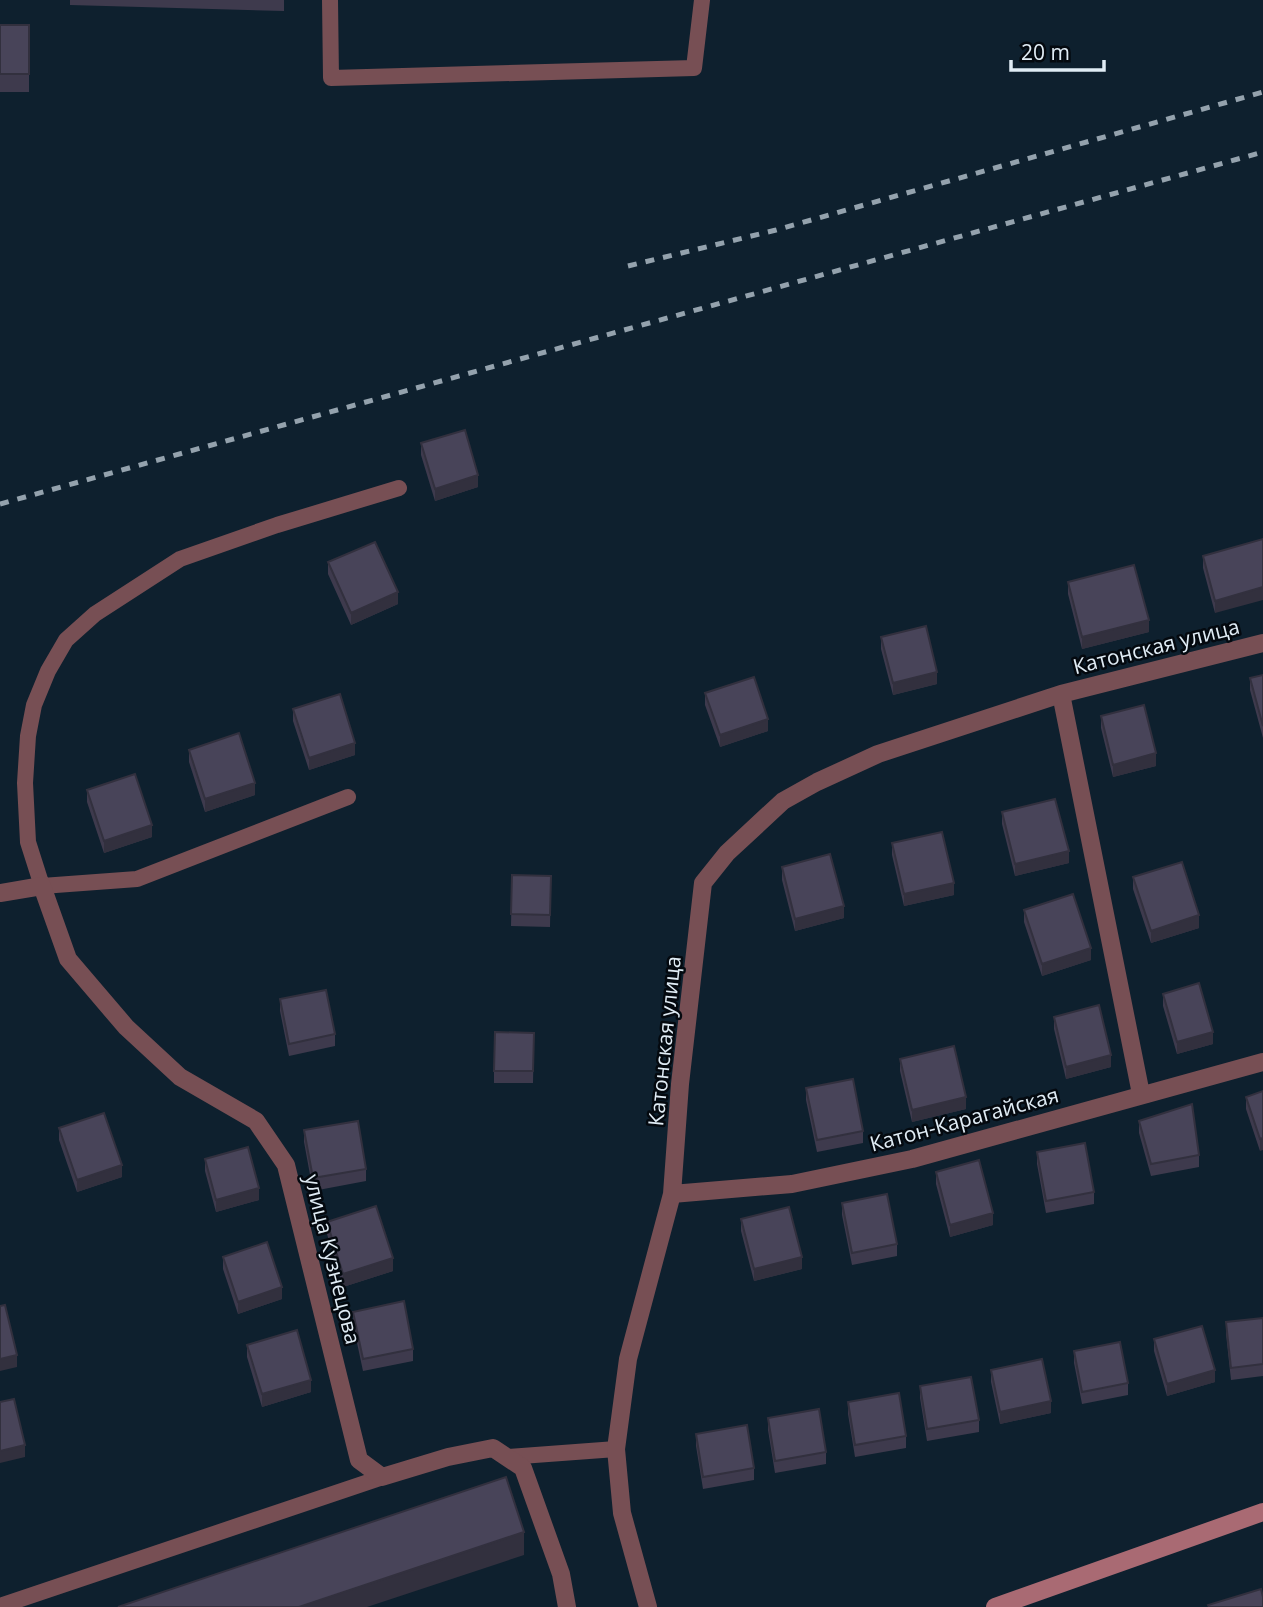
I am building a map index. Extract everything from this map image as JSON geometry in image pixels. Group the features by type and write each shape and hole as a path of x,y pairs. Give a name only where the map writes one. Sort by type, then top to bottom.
{"street":[{"name":"Катонская улица","path":"648,1607 622,1513 616,1449 628,1359 673,1194 681,1084 703,884 727,853 783,801 878,754 1061,694 1263,643"},
{"name":"Катонская улица","path":"1061,694 1141,1094"},
{"path":"0,893 42,886"},
{"name":"улица Кузнецова","path":"42,886 68,959 127,1027 180,1077 256,1121 286,1165 359,1460 382,1477 448,1457 493,1448 507,1457"},
{"name":"Катон-Карагайская","path":"673,1194 792,1184 912,1159 1263,1062"},
{"path":"507,1457 523,1468 561,1574 567,1607"},
{"path":"995,1607 1263,1512"}],"lane":[{"path":"330,0 331,78 694,68 702,0"},
{"path":"348,797 137,879 42,886 28,842 25,783 28,736 34,705 48,671 66,640 95,614 180,559 277,525 400,488"},
{"path":"507,1457 616,1449"},
{"path":"0,1606 403,1471"}],"building":[{"path":"0,25 29,25 29,74 0,74"},
{"path":"465,430 478,475 435,489 421,443"},
{"path":"1263,539 1263,587 1215,601 1203,556"},
{"path":"375,542 398,592 351,613 328,562"},
{"path":"1134,565 1149,620 1082,637 1068,582"},
{"path":"926,626 937,672 893,683 881,637"},
{"path":"1263,675 1263,726 1250,678"},
{"path":"754,677 768,719 720,735 705,693"},
{"path":"340,694 355,743 309,758 293,709"},
{"path":"1144,705 1156,753 1113,765 1101,716"},
{"path":"239,733 255,783 205,799 189,750"},
{"path":"135,774 152,825 104,841 87,790"},
{"path":"1055,799 1069,851 1015,864 1002,812"},
{"path":"942,832 954,883 904,894 892,843"},
{"path":"830,854 844,906 795,919 782,867"},
{"path":"1182,862 1199,915 1151,931 1133,877"},
{"path":"512,875 551,876 550,915 511,914"},
{"path":"1073,894 1091,948 1042,964 1024,910"},
{"path":"1199,983 1213,1032 1177,1042 1163,994"},
{"path":"326,990 335,1034 289,1044 280,999"},
{"path":"1099,1005 1111,1055 1066,1067 1054,1017"},
{"path":"495,1032 534,1033 533,1071 494,1071"},
{"path":"954,1046 966,1097 912,1110 900,1059"},
{"path":"853,1079 863,1131 817,1140 806,1088"},
{"path":"1263,1091 1263,1138 1260,1139 1246,1097"},
{"path":"1192,1104 1199,1155 1151,1164 1139,1121"},
{"path":"104,1113 122,1165 77,1180 59,1128"},
{"path":"358,1121 366,1169 313,1178 304,1130"},
{"path":"1085,1143 1094,1192 1046,1201 1037,1152"},
{"path":"248,1147 259,1188 216,1200 205,1159"},
{"path":"979,1160 993,1213 950,1225 936,1172"},
{"path":"887,1194 897,1244 852,1253 842,1203"},
{"path":"376,1206 393,1258 343,1274 327,1222"},
{"path":"789,1207 802,1257 754,1269 741,1219"},
{"path":"267,1242 282,1287 238,1302 223,1257"},
{"path":"404,1301 413,1349 363,1359 353,1312"},
{"path":"5,1305 17,1355 0,1359 0,1306"},
{"path":"1263,1318 1263,1364 1231,1368 1226,1322"},
{"path":"1202,1326 1215,1370 1167,1384 1154,1339"},
{"path":"297,1330 311,1380 262,1394 247,1345"},
{"path":"1120,1342 1128,1383 1082,1392 1074,1351"},
{"path":"1042,1359 1051,1401 1000,1412 991,1370"},
{"path":"971,1377 979,1420 927,1429 920,1386"},
{"path":"899,1393 906,1436 855,1445 848,1402"},
{"path":"14,1399 25,1445 0,1451 0,1402"},
{"path":"819,1409 826,1452 775,1461 768,1418"},
{"path":"747,1425 754,1468 703,1477 696,1434"},
{"path":"506,1477 524,1532 299,1607 118,1607"},
{"path":"1261,1589 1263,1607 1208,1605"}],"railway":[{"path":"628,266 776,230 1263,92"},
{"path":"0,504 1263,152"}]}
